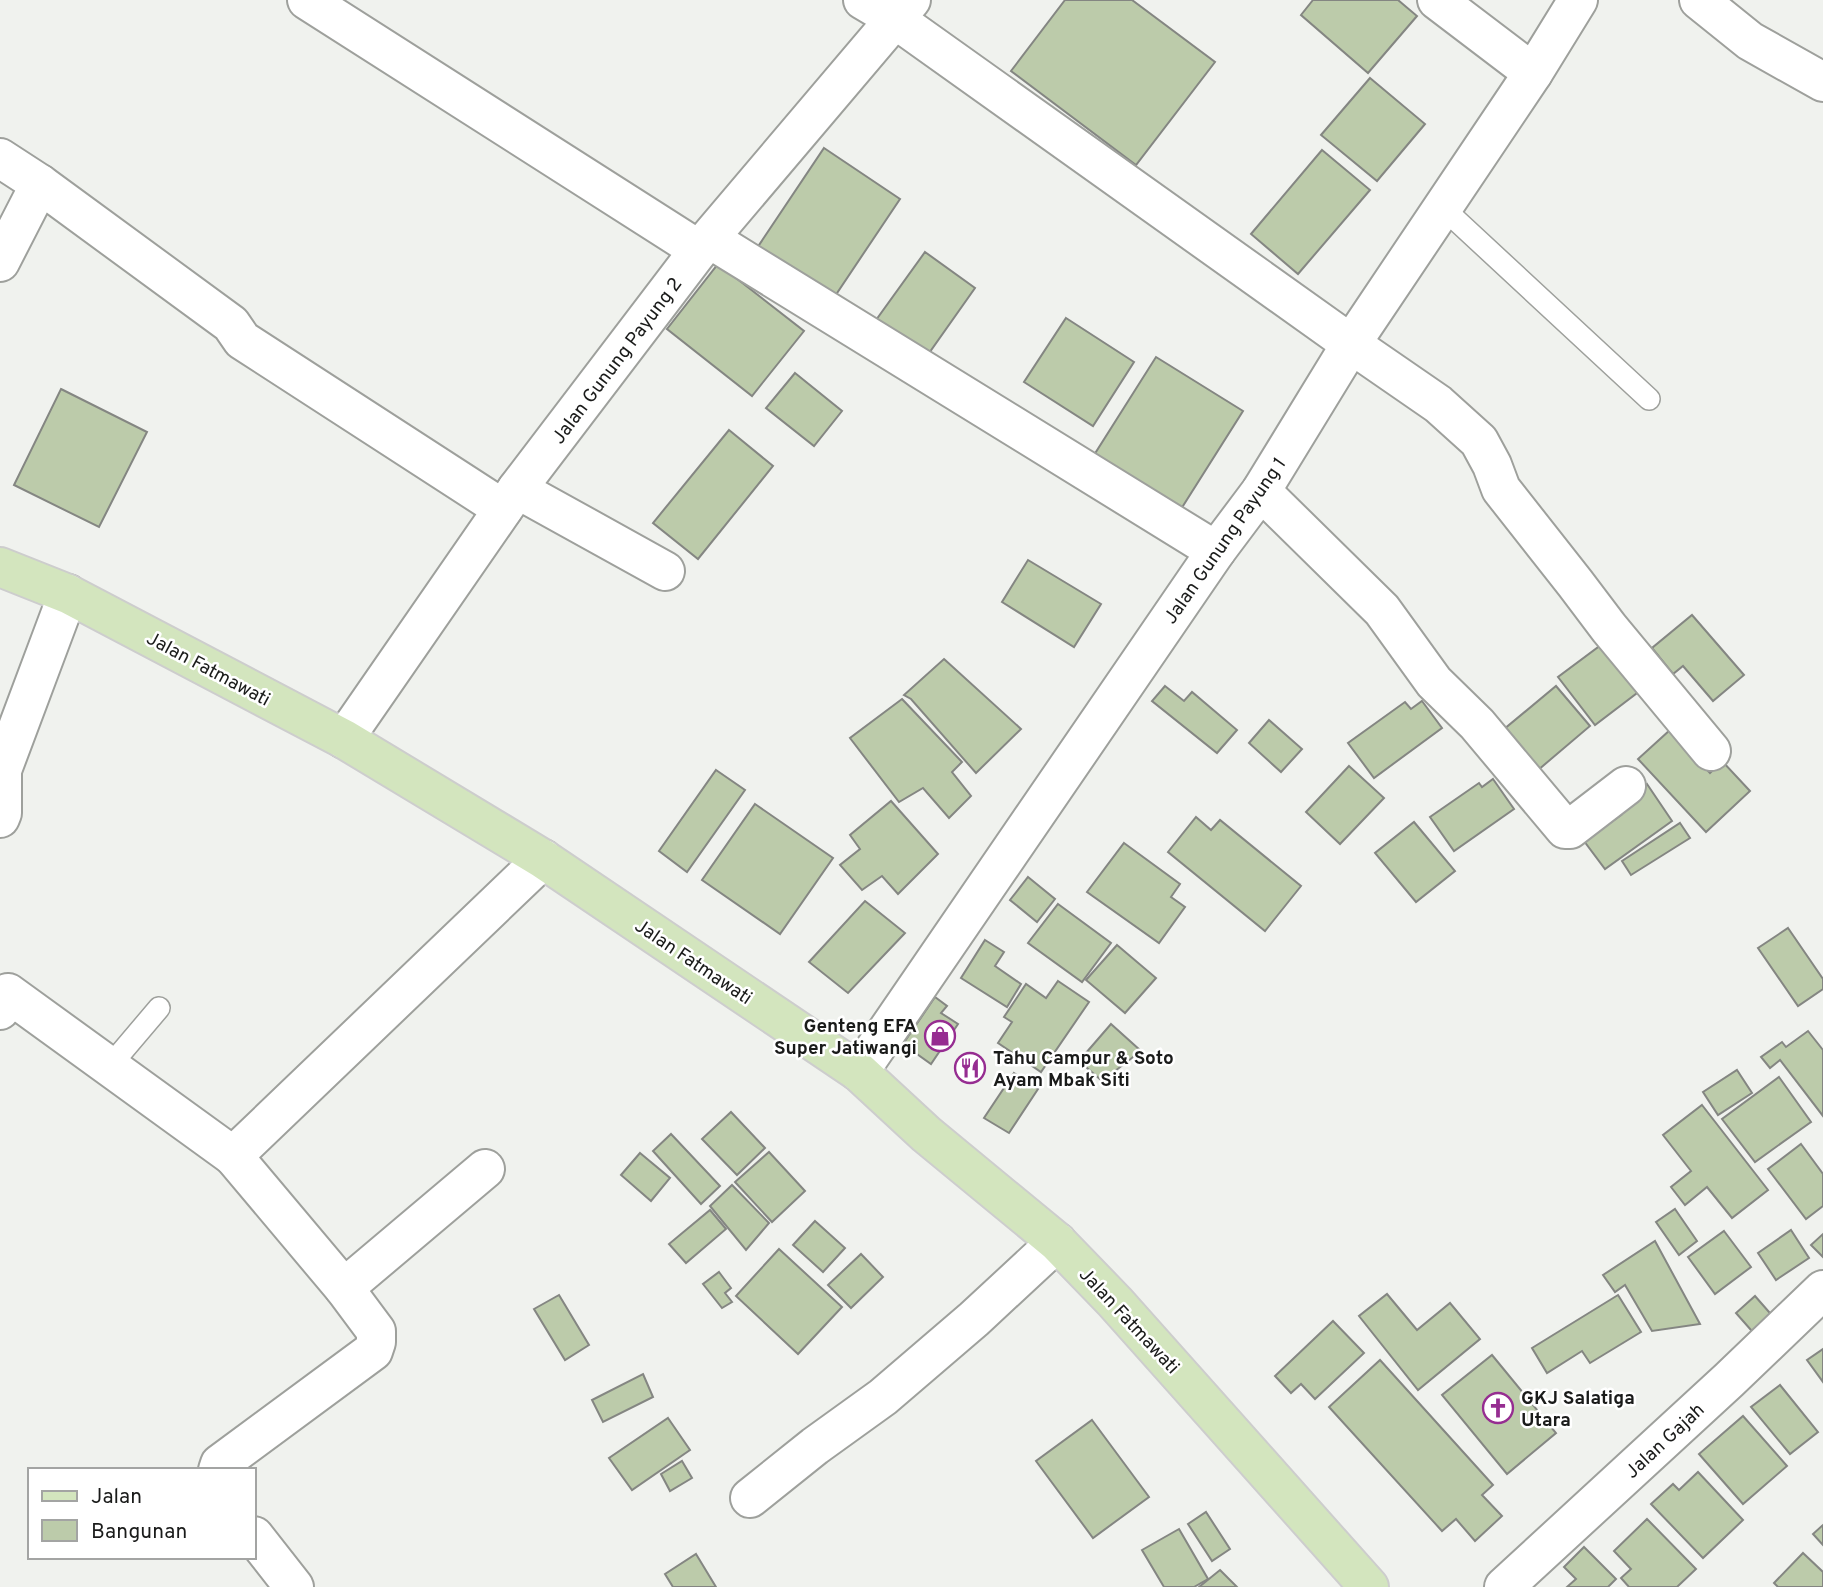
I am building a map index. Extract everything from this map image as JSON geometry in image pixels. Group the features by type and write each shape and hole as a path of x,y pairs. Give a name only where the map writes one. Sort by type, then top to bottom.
{"main road":[{"name":"Jalan Fatmawati","path":"0,567 68,594 344,739 543,859 859,1072 926,1134 1057,1242 1115,1302 1369,1587"}],"street":[{"path":"307,0 705,244 1216,551"},
{"path":"863,0 903,10 1351,344 1438,404 1479,441 1501,489 1609,628 1711,751"},
{"path":"1437,0 1533,73"},
{"name":"Jalan Gunung Payung 1","path":"859,1072 1216,551 1261,491 1351,344 1533,73 1578,0"},
{"path":"1699,0 1750,41 1823,82"},
{"name":"Jalan Gunung Payung 2","path":"344,739 510,499 705,244 903,10"},
{"path":"0,158 40,184 231,324 242,340 510,499 665,571"},
{"path":"0,262 40,184"},
{"path":"1261,491 1382,610 1434,682 1477,724 1565,829 1570,830 1626,786"},
{"path":"0,818 2,770 68,594"},
{"path":"233,1157 543,859"},
{"path":"3,997 109,1067 233,1157 344,1288 376,1331 373,1351 220,1464 219,1468"},
{"path":"344,1288 485,1169"},
{"path":"750,1498 883,1397 974,1319 1057,1242"},
{"name":"Jalan Gajah","path":"1504,1587 1823,1290"},
{"path":"256,1539 294,1587"}],"lane":[{"path":"1442,207 1649,399"},
{"path":"109,1067 159,1008"}],"building":[{"path":"1065,0 1132,0 1215,62 1136,165 1011,71"},
{"path":"1313,0 1398,0 1417,16 1368,73 1301,15"},
{"path":"1370,78 1425,124 1377,181 1321,135"},
{"path":"824,148 900,199 827,308 751,257"},
{"path":"1322,150 1370,190 1298,274 1251,234"},
{"path":"925,252 975,288 922,363 871,327"},
{"path":"718,264 804,331 752,396 667,329"},
{"path":"1066,318 1134,362 1093,426 1024,382"},
{"path":"1156,357 1243,411 1176,517 1089,463"},
{"path":"795,373 842,411 814,446 766,408"},
{"path":"61,389 147,432 99,527 14,485"},
{"path":"729,430 773,466 698,559 653,523"},
{"path":"1028,560 1101,604 1074,647 1002,602"},
{"path":"1692,615 1744,675 1713,701 1683,666 1673,674 1652,648"},
{"path":"1605,642 1641,690 1595,725 1558,677"},
{"path":"944,659 1021,729 976,773 911,699 904,695"},
{"path":"1165,686 1184,701 1192,692 1237,730 1217,753 1152,701"},
{"path":"1556,686 1590,726 1531,776 1497,735"},
{"path":"902,699 962,762 952,772 971,796 949,818 923,788 899,802 850,738"},
{"path":"1422,701 1442,728 1374,778 1348,743 1405,702 1411,709"},
{"path":"1269,720 1302,749 1281,772 1249,743"},
{"path":"1670,730 1710,773 1722,761 1750,791 1706,832 1638,759"},
{"path":"1349,766 1384,798 1340,844 1306,812"},
{"path":"716,770 745,790 687,872 659,851"},
{"path":"1493,779 1514,809 1454,851 1430,817 1479,783 1482,787"},
{"path":"1647,784 1672,821 1605,869 1584,841 1621,815 1615,807"},
{"path":"891,801 938,854 898,894 882,876 862,890 840,865 860,849 850,835"},
{"path":"755,804 833,858 780,934 702,880"},
{"path":"1196,817 1211,830 1220,820 1301,886 1265,931 1168,852"},
{"path":"1414,822 1455,871 1416,902 1375,853"},
{"path":"1680,823 1690,838 1631,875 1622,861"},
{"path":"1124,843 1180,884 1171,897 1185,907 1159,943 1087,892"},
{"path":"1028,877 1055,899 1037,922 1010,900"},
{"path":"865,901 905,933 848,993 809,962"},
{"path":"1058,904 1111,943 1082,982 1028,943"},
{"path":"1788,928 1823,979 1823,989 1798,1006 1758,948"},
{"path":"985,940 1004,952 995,966 1021,984 1007,1007 961,978"},
{"path":"1117,945 1156,978 1125,1013 1086,980"},
{"path":"1058,981 1089,1002 1041,1072 998,1043 1012,1022 1004,1017 1026,984 1046,998"},
{"path":"935,997 947,1006 941,1013 958,1024 931,1064 903,1044"},
{"path":"1111,1024 1141,1051 1102,1081 1079,1061"},
{"path":"1808,1031 1823,1050 1823,1116 1780,1060 1770,1068 1761,1057 1782,1042 1786,1047"},
{"path":"1737,1070 1752,1093 1718,1115 1703,1092"},
{"path":"1014,1073 1038,1089 1009,1133 984,1118"},
{"path":"1779,1077 1811,1122 1755,1162 1722,1119"},
{"path":"1702,1105 1768,1190 1732,1218 1707,1187 1685,1205 1671,1187 1691,1171 1663,1135"},
{"path":"731,1112 765,1148 737,1175 702,1139"},
{"path":"671,1134 720,1186 701,1204 653,1151"},
{"path":"1801,1144 1823,1174 1823,1206 1806,1219 1768,1169"},
{"path":"769,1152 805,1191 772,1222 735,1182"},
{"path":"640,1153 670,1178 651,1201 621,1175"},
{"path":"732,1185 769,1223 746,1250 710,1206"},
{"path":"1675,1209 1697,1241 1679,1255 1656,1222"},
{"path":"710,1210 726,1229 686,1263 669,1244"},
{"path":"815,1221 845,1248 823,1272 793,1245"},
{"path":"1791,1230 1809,1258 1776,1280 1758,1253"},
{"path":"1724,1231 1751,1267 1715,1294 1688,1257"},
{"path":"1823,1234 1823,1257 1811,1245"},
{"path":"1655,1241 1700,1324 1652,1331 1625,1285 1615,1292 1603,1275"},
{"path":"779,1249 842,1307 798,1354 736,1296"},
{"path":"861,1254 883,1277 851,1308 828,1285"},
{"path":"719,1272 731,1288 725,1293 732,1302 722,1308 703,1284"},
{"path":"1387,1294 1417,1330 1450,1303 1480,1339 1418,1390 1359,1316"},
{"path":"559,1295 589,1345 565,1360 534,1309"},
{"path":"1618,1295 1641,1332 1590,1363 1582,1351 1547,1373 1532,1348"},
{"path":"1755,1296 1776,1320 1758,1338 1736,1313"},
{"path":"1333,1321 1364,1353 1315,1399 1301,1384 1291,1393 1275,1376"},
{"path":"1823,1349 1823,1382 1807,1360"},
{"path":"1492,1355 1556,1433 1507,1474 1442,1395"},
{"path":"1380,1360 1493,1485 1482,1495 1502,1516 1475,1541 1456,1519 1442,1531 1329,1407"},
{"path":"643,1374 653,1397 603,1422 592,1400"},
{"path":"1780,1385 1818,1432 1790,1454 1751,1407"},
{"path":"1743,1416 1787,1466 1743,1504 1699,1454"},
{"path":"668,1418 690,1450 632,1490 609,1458"},
{"path":"1092,1420 1149,1497 1093,1538 1036,1461"},
{"path":"682,1461 692,1478 670,1491 661,1474"},
{"path":"1698,1472 1743,1520 1703,1558 1651,1504 1673,1484 1679,1490"},
{"path":"1206,1512 1230,1549 1212,1561 1188,1524"},
{"path":"1647,1519 1696,1569 1677,1587 1629,1587 1621,1578 1631,1569 1614,1551"},
{"path":"1823,1525 1823,1545 1813,1534"},
{"path":"1179,1529 1208,1579 1194,1587 1164,1587 1142,1550"},
{"path":"1584,1547 1616,1579 1608,1587 1567,1587 1576,1579 1564,1567"},
{"path":"1803,1553 1823,1572 1823,1587 1778,1587 1774,1583"},
{"path":"696,1554 716,1587 673,1587 665,1574"},
{"path":"1220,1570 1237,1587 1199,1587"}],"place":[{"name":"Genteng EFA Super Jatiwangi","path":"940,1036"},
{"name":"Tahu Campur & Soto Ayam Mbak Siti","path":"970,1068"},
{"name":"GKJ Salatiga Utara","path":"1498,1408"}]}
